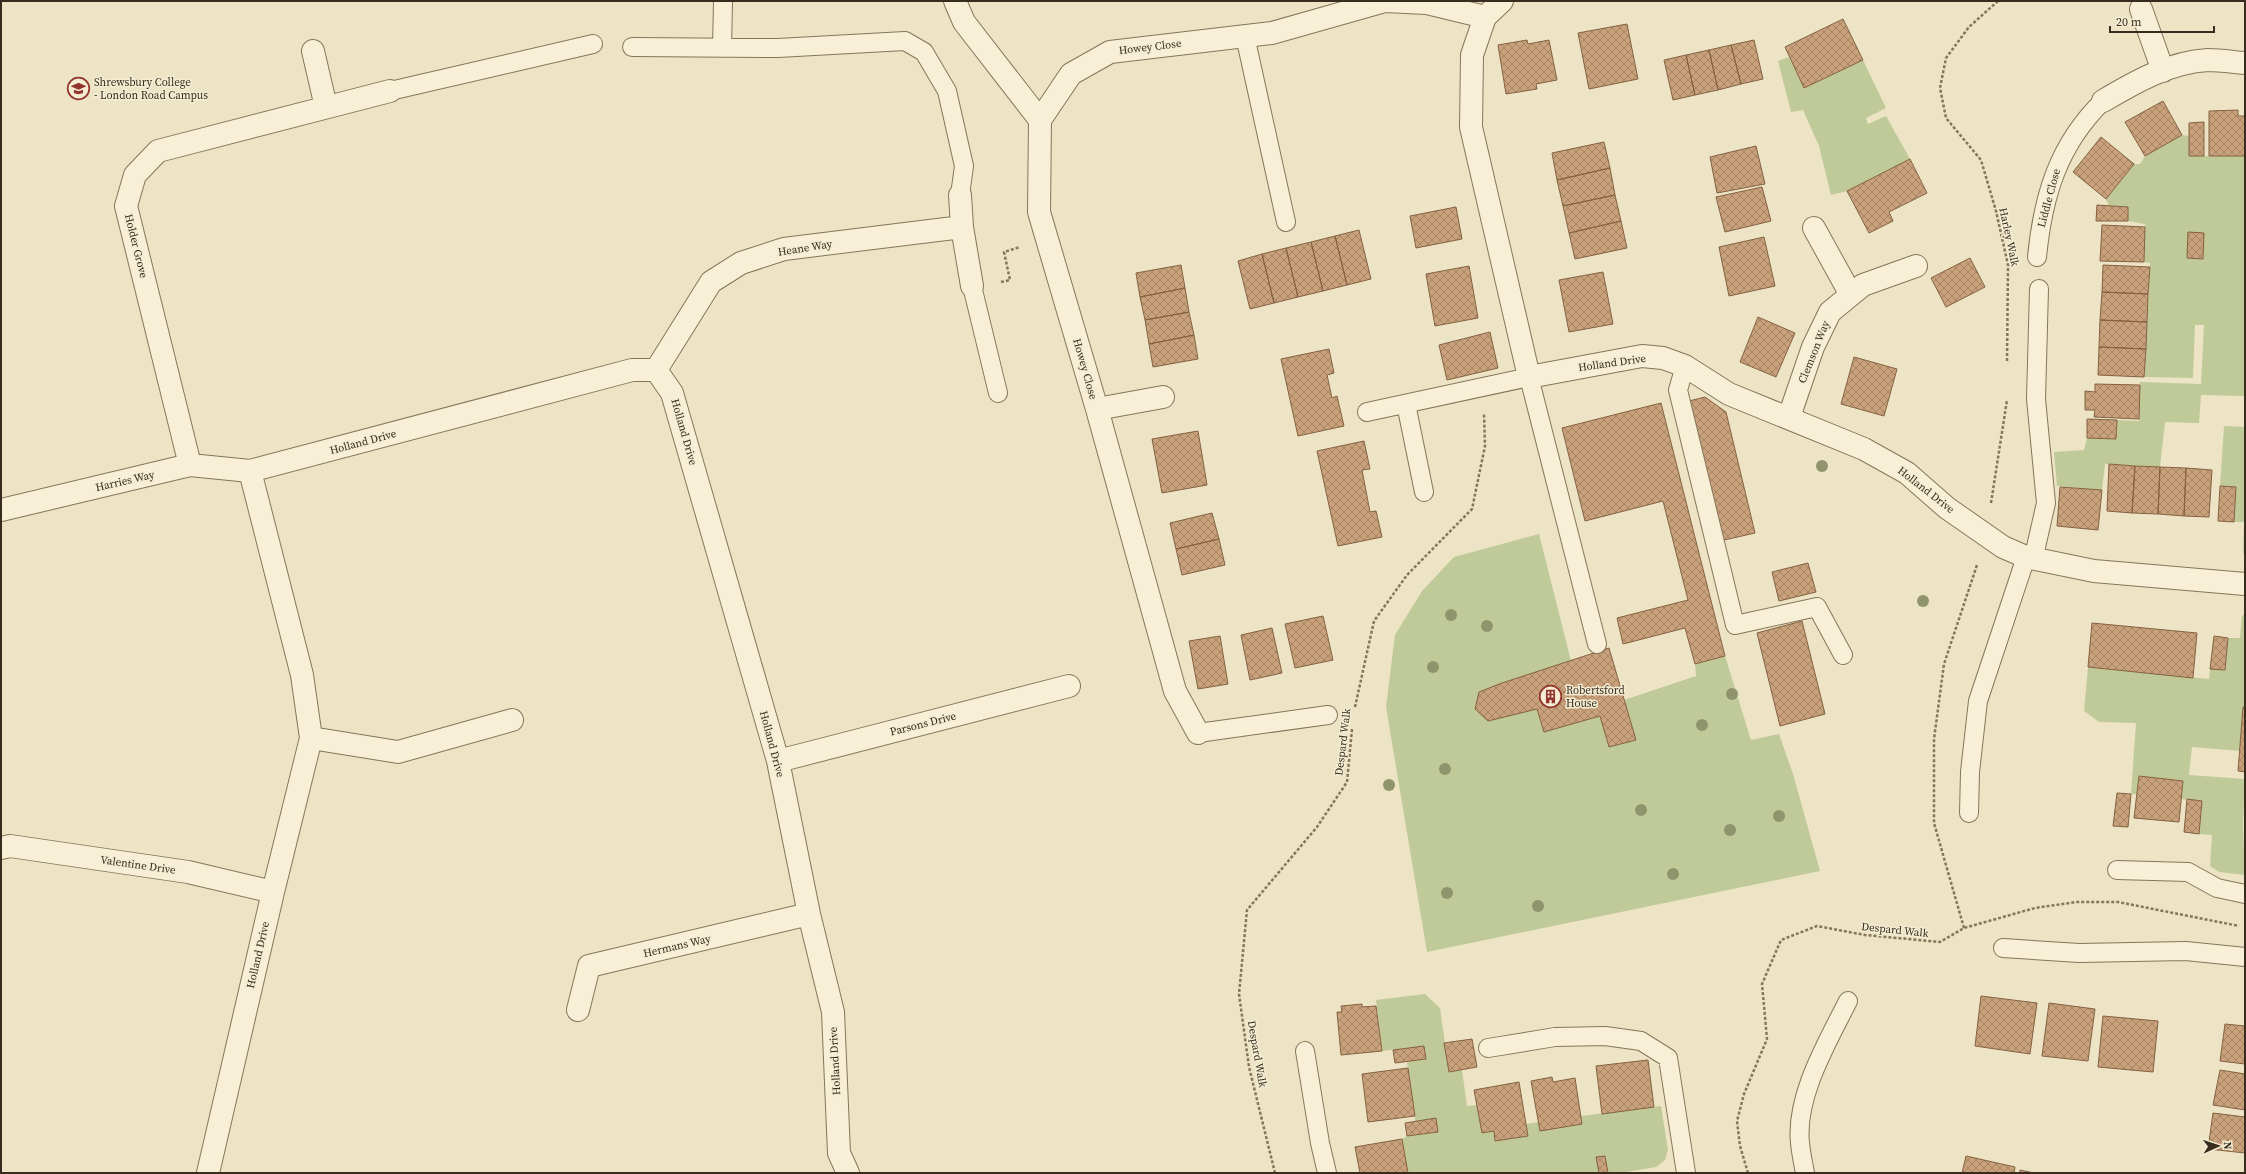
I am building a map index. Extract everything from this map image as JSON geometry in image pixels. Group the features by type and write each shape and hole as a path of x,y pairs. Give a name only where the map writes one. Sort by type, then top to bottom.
{"street":[{"path":"955,1 964,22 1040,120"},
{"name":"Howey Close","path":"1198,733 1175,691 1097,409 1039,212 1040,120 1071,74 1110,52 1272,34 1385,1 1426,4 1485,17"},
{"path":"1502,1 1485,17 1472,55 1471,127 1528,377"},
{"path":"2141,5 2163,71"},
{"path":"313,51 326,107"},
{"name":"Liddle Close","path":"2103,101 2140,79 2163,71 2208,60 2245,63"},
{"name":"Holder Grove","path":"190,465 126,206 134,175 158,151 390,91"},
{"path":"960,195 962,227 972,286"},
{"name":"Heane Way","path":"656,370 711,282 741,263 784,250 962,227"},
{"path":"1814,228 1851,296"},
{"name":"Clemson Way","path":"1789,417 1813,347 1830,312 1863,285 1916,266"},
{"name":"Holland Drive","path":"1528,377 1642,356 1663,358 1685,366 1729,394 1864,448 1907,473 1947,508 2003,547 2029,558 2094,571 2245,584"},
{"name":"Holland Drive","path":"208,1173 273,892 312,738 302,675 250,471 632,370 656,370 672,393 778,761 809,914 833,1012 839,1153 848,1173"},
{"name":"Howey Close","path":"1097,409 1163,398"},
{"name":"Harries Way","path":"1,510 190,465 250,471"},
{"name":"Parsons Drive","path":"778,761 1069,686"},
{"path":"312,738 398,752 512,720"},
{"name":"Valentine Drive","path":"1,848 10,846 188,872 273,892"},
{"name":"Hermans Way","path":"578,1010 589,966 809,914"}],"lane":[{"path":"722,48 723,1"},
{"path":"1245,36 1286,222"},
{"path":"632,47 778,48 905,41 924,52 947,91 964,166 960,195"},
{"path":"390,91 593,44"},
{"name":"Liddle Close","path":"2037,257 2041,219 2055,170 2074,134 2103,101"},
{"path":"972,286 998,393"},
{"path":"1969,813 1970,772 1978,701 2029,558 2046,503 2036,399 2039,289"},
{"path":"1685,366 1678,390 1735,625 1818,607 1843,655"},
{"path":"1367,412 1528,377 1597,644"},
{"path":"1406,404 1424,492"},
{"path":"1198,733 1328,715"},
{"path":"2118,870 2188,872 2217,888 2245,894"},
{"path":"2003,948 2079,953 2186,951 2245,957"},
{"path":"1805,1173 1800,1141 1803,1102 1819,1058 1848,1001"},
{"path":"1488,1048 1555,1038 1605,1036 1641,1041 1668,1058 1684,1173"},
{"path":"1305,1051 1320,1143 1327,1173"}],"path":[{"name":"Harley Walk","path":"1998,1 1969,26 1946,58 1940,88 1946,118 1981,160 1996,211 2008,265 2007,368"},
{"path":"972,286 1010,280 1004,252 1047,240"},
{"name":"Despard Walk","path":"1354,710 1374,621 1407,575 1472,509 1485,446 1484,387"},
{"path":"1987,535 2007,392"},
{"name":"Despard Walk","path":"1275,1173 1249,1067 1239,994 1247,910 1317,827 1347,782 1353,726"},
{"name":"Despard Walk","path":"1748,1173 1740,1146 1737,1121 1744,1094 1767,1039 1762,984 1781,940 1817,926 1866,936 1940,942 1964,928 2035,908 2076,902 2118,902 2245,928"}],"green space":[{"path":"1789,57 1804,88 1863,60 1886,108 1866,118 1868,124 1886,116 1910,159 1847,191 1831,195 1819,146 1803,110 1791,112 1778,61"},
{"path":"2182,135 2189,136 2189,156 2245,156 2245,396 2201,395 2199,423 2165,422 2160,467 2105,464 2102,490 2057,486 2054,452 2084,450 2087,438 2116,439 2117,420 2139,421 2140,382 2201,384 2204,325 2195,325 2193,378 2144,377 2150,263 2144,262 2145,224 2128,221 2128,207 2109,206 2106,199 2134,164 2140,164 2145,156"},
{"path":"2224,426 2245,427 2245,553 2243,553 2244,522 2234,522 2236,487 2220,486"},
{"path":"1539,534 1571,661 1479,692 1475,710 1488,721 1537,709 1544,732 1600,716 1610,747 1636,740 1624,700 1696,676 1695,664 1725,656 1751,740 1779,734 1793,774 1820,871 1427,952 1386,707 1395,635 1422,591 1454,557"},
{"path":"2245,614 2245,704 2240,751 2192,747 2189,775 2245,779 2243,824 2245,875 2219,872 2210,866 2212,835 2199,834 2202,801 2181,799 2183,781 2139,776 2137,794 2131,794 2136,723 2099,722 2084,711 2088,667 2209,679 2210,669 2225,670 2228,638 2240,638 2242,616"},
{"path":"1425,994 1440,1008 1449,1072 1462,1070 1467,1106 1477,1105 1482,1132 1494,1131 1496,1141 1528,1136 1526,1124 1539,1122 1540,1131 1582,1124 1581,1116 1661,1106 1668,1150 1665,1160 1656,1167 1620,1173 1408,1173 1402,1139 1407,1136 1438,1132 1436,1119 1415,1121 1407,1062 1426,1059 1424,1046 1382,1051 1376,1000"}],"building":[{"path":"1843,19 1863,60 1804,88 1785,47"},
{"path":"1627,24 1638,79 1589,89 1578,33"},
{"path":"1527,40 1528,44 1549,40 1557,80 1536,84 1537,89 1506,94 1498,45"},
{"path":"1754,40 1763,79 1741,84 1731,45"},
{"path":"1731,45 1741,84 1718,90 1709,50"},
{"path":"1709,50 1718,90 1695,95 1686,55"},
{"path":"1686,55 1695,95 1673,100 1664,60"},
{"path":"2163,101 2182,135 2145,156 2125,122"},
{"path":"2238,110 2238,116 2245,116 2245,156 2209,156 2209,111"},
{"path":"2204,122 2204,156 2189,156 2189,123"},
{"path":"2101,137 2134,164 2106,199 2073,172"},
{"path":"1604,142 1610,168 1557,180 1552,153"},
{"path":"1756,146 1765,184 1717,193 1710,157"},
{"path":"1910,159 1927,193 1889,212 1893,221 1869,233 1847,191"},
{"path":"1610,168 1615,195 1563,206 1557,180"},
{"path":"1762,187 1771,221 1725,232 1716,197"},
{"path":"1615,195 1621,221 1569,233 1563,206"},
{"path":"2097,205 2128,207 2128,221 2096,221"},
{"path":"1456,207 1462,239 1416,248 1410,216"},
{"path":"1621,221 1627,248 1575,259 1569,233"},
{"path":"2102,225 2145,227 2144,262 2100,261"},
{"path":"1359,230 1371,279 1347,285 1335,236"},
{"path":"2188,232 2204,233 2203,259 2187,258"},
{"path":"1335,236 1347,285 1323,291 1311,242"},
{"path":"1764,237 1775,286 1729,296 1719,247"},
{"path":"1311,242 1323,291 1298,297 1286,248"},
{"path":"1286,248 1298,297 1274,303 1262,254"},
{"path":"1262,254 1274,303 1250,309 1238,261"},
{"path":"1970,258 1985,287 1946,307 1931,278"},
{"path":"1181,265 1185,288 1140,297 1136,273"},
{"path":"2103,265 2150,267 2148,294 2102,292"},
{"path":"1469,266 1478,318 1435,326 1426,274"},
{"path":"1603,272 1613,324 1569,332 1559,280"},
{"path":"1185,288 1189,312 1145,320 1140,297"},
{"path":"2102,292 2148,294 2147,322 2100,320"},
{"path":"1189,312 1194,335 1149,344 1145,320"},
{"path":"1758,317 1795,333 1776,377 1740,362"},
{"path":"2100,320 2147,322 2146,349 2099,347"},
{"path":"1490,332 1498,368 1447,380 1439,345"},
{"path":"1194,335 1198,359 1153,367 1149,344"},
{"path":"2099,347 2146,349 2144,377 2098,375"},
{"path":"1329,349 1334,373 1327,375 1332,398 1337,396 1344,426 1298,436 1281,359"},
{"path":"1854,357 1897,369 1884,416 1841,404"},
{"path":"2095,384 2140,385 2139,419 2094,417 2095,410 2085,410 2085,391 2095,392"},
{"path":"1705,397 1726,412 1755,533 1720,541 1685,402"},
{"path":"1661,403 1725,656 1695,664 1685,628 1623,644 1617,618 1688,600 1663,501 1585,521 1562,428"},
{"path":"2087,419 2117,420 2116,439 2087,438"},
{"path":"1198,431 1207,485 1162,493 1152,439"},
{"path":"1364,441 1370,469 1362,470 1370,512 1376,511 1382,537 1338,546 1317,451"},
{"path":"2109,464 2135,466 2132,513 2107,511"},
{"path":"2135,466 2160,467 2158,514 2132,513"},
{"path":"2160,467 2186,468 2184,516 2158,514"},
{"path":"2186,468 2212,470 2209,517 2184,516"},
{"path":"2220,486 2236,487 2234,522 2218,521"},
{"path":"2060,487 2102,490 2098,530 2057,526"},
{"path":"1212,513 1219,539 1176,549 1170,523"},
{"path":"1219,539 1225,565 1182,575 1176,549"},
{"path":"1808,563 1816,592 1779,601 1772,572"},
{"path":"1323,616 1333,660 1295,668 1285,624"},
{"path":"1802,621 1825,714 1780,726 1757,633"},
{"path":"2092,623 2197,633 2193,678 2088,667"},
{"path":"1272,628 1282,673 1250,680 1241,635"},
{"path":"1220,636 1228,684 1198,689 1189,641"},
{"path":"2214,636 2228,638 2225,670 2210,669"},
{"name":"Robertsford House","path":"1609,648 1636,740 1609,747 1600,716 1544,732 1537,709 1488,721 1475,709 1479,692"},
{"path":"2243,707 2245,707 2245,772 2238,771"},
{"path":"2139,776 2183,781 2179,822 2134,818"},
{"path":"2117,793 2131,794 2128,827 2113,826"},
{"path":"2187,799 2202,801 2199,834 2184,832"},
{"path":"1981,996 2037,1003 2030,1054 1975,1046"},
{"path":"2049,1003 2095,1009 2088,1061 2042,1056"},
{"path":"1362,1004 1362,1007 1376,1006 1382,1051 1341,1055 1337,1012 1342,1012 1341,1006"},
{"path":"2103,1016 2158,1021 2153,1072 2098,1067"},
{"path":"2225,1024 2245,1026 2245,1064 2220,1061"},
{"path":"1472,1039 1477,1067 1449,1072 1444,1043"},
{"path":"1424,1046 1426,1059 1395,1063 1393,1050"},
{"path":"1648,1060 1654,1107 1602,1114 1596,1066"},
{"path":"1408,1068 1415,1116 1368,1122 1362,1074"},
{"path":"2220,1070 2245,1074 2245,1110 2213,1105"},
{"path":"1552,1077 1553,1082 1575,1078 1582,1124 1540,1131 1531,1081"},
{"path":"1519,1082 1528,1136 1495,1141 1494,1131 1482,1133 1474,1090"},
{"path":"2213,1113 2245,1117 2245,1153 2208,1149"},
{"path":"1436,1118 1438,1132 1407,1136 1405,1123"},
{"path":"1402,1139 1408,1173 1360,1173 1355,1147"},
{"path":"1605,1156 1608,1173 1599,1173 1596,1157"},
{"path":"1966,1156 2015,1167 2014,1173 1962,1173"},
{"path":"2020,1170 2034,1173 2020,1173"}],"place":[{"name":"Shrewsbury College - London Road Campus","path":"79,88"},
{"name":"Robertsford House","path":"1550,696"}]}
